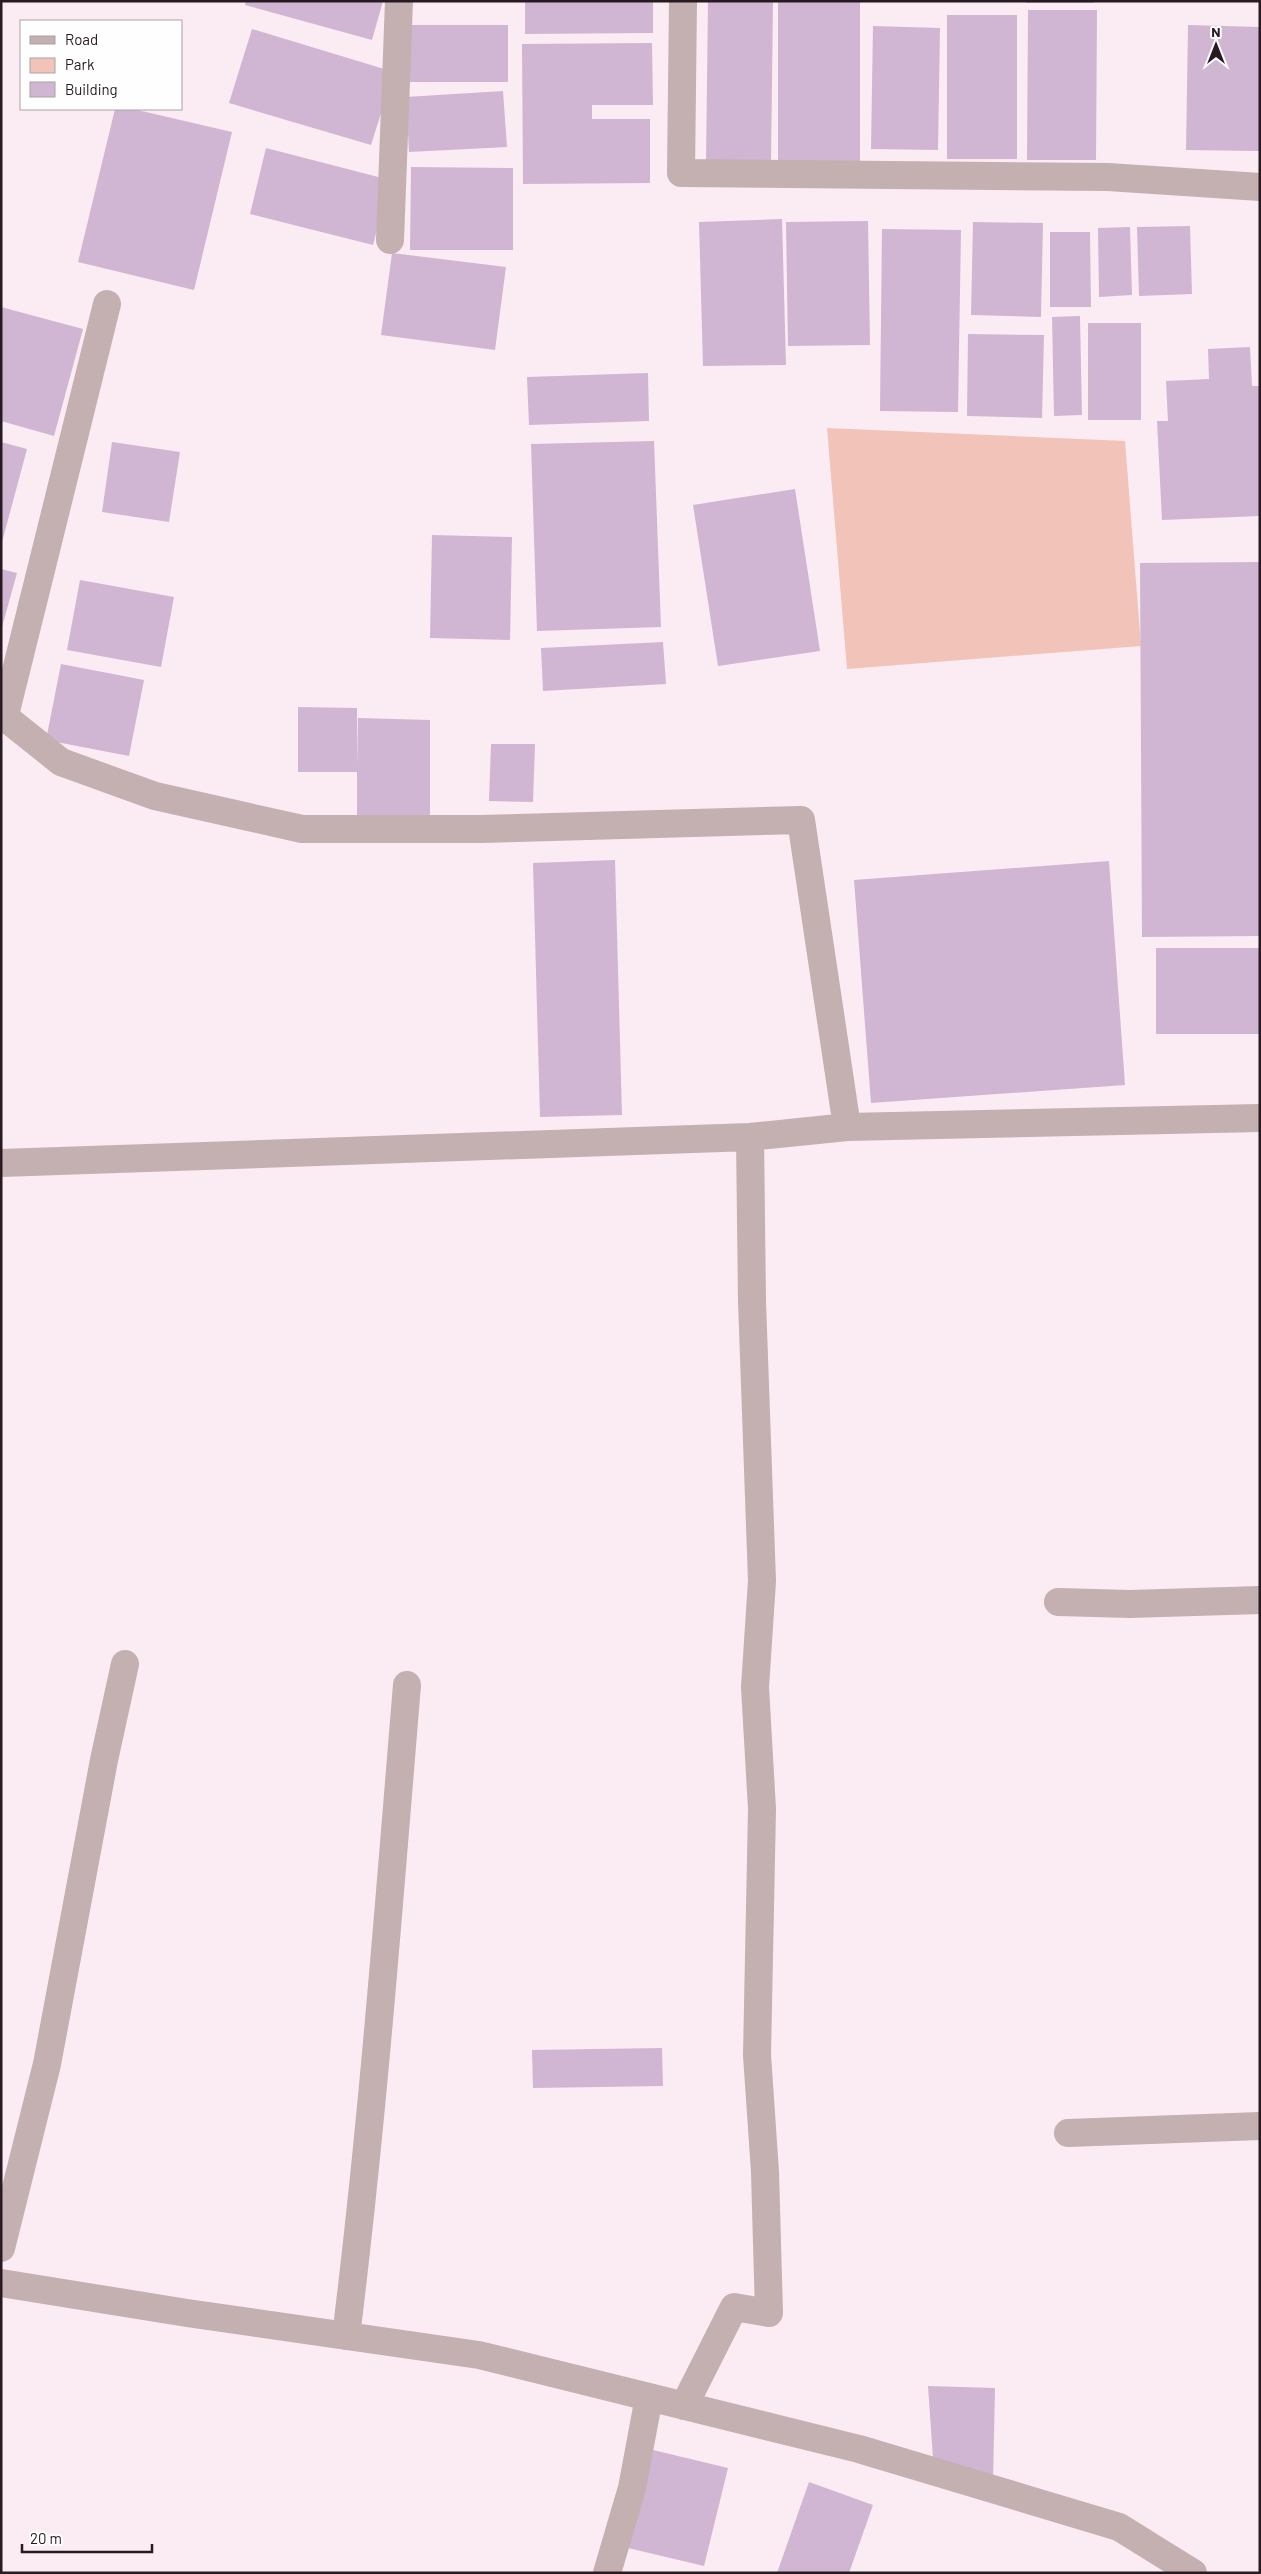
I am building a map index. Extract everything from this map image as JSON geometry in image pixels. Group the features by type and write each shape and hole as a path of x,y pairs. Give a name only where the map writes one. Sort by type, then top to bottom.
{"street":[{"path":"390,240 399,1"},
{"path":"683,1 681,172 1108,177 1260,187"},
{"path":"107,304 3,714 61,762 154,796 302,830 480,830 800,820 847,1127"},
{"path":"1,1163 750,1137 847,1127 1260,1118"},
{"path":"684,2406 734,2307 769,2314 765,2172 757,2055 762,1809 755,1687 762,1581 752,1301 750,1137"},
{"path":"1058,1602 1130,1604 1260,1600"},
{"path":"1,2248 47,2064 104,1760 125,1664"},
{"path":"346,2336 361,2212 375,2064 407,1685"},
{"path":"1068,2133 1260,2126"},
{"path":"1,2282 187,2314 479,2355 859,2449 1118,2527 1193,2573"},
{"path":"607,2573 632,2488 649,2397"}],"green space":[{"path":"827,428 1125,441 1141,646 847,669"}],"building":[{"path":"246,1 383,1 372,40 245,5"},
{"path":"525,1 653,1 653,33 525,34"},
{"path":"708,1 773,1 771,162 706,162"},
{"path":"778,1 860,1 860,165 778,165"},
{"path":"1026,1 1094,1 1094,3 1026,3"},
{"path":"1028,10 1097,10 1096,160 1027,160"},
{"path":"947,15 1017,15 1017,159 947,159"},
{"path":"408,25 508,25 508,82 408,82"},
{"path":"1188,25 1260,27 1260,151 1186,150"},
{"path":"873,26 940,28 938,150 871,149"},
{"path":"252,29 394,72 371,145 229,103"},
{"path":"652,43 653,105 592,105 592,119 650,119 650,183 523,184 522,44"},
{"path":"503,91 507,147 409,152 406,97"},
{"path":"115,110 137,110 232,132 194,290 78,262"},
{"path":"266,148 390,180 373,245 250,214"},
{"path":"411,167 513,168 513,250 410,250"},
{"path":"782,219 786,365 703,366 699,222"},
{"path":"868,221 870,345 788,346 786,222"},
{"path":"973,222 1043,223 1041,317 971,315"},
{"path":"1190,226 1192,294 1139,296 1137,227"},
{"path":"1130,227 1132,295 1099,297 1098,228"},
{"path":"882,229 961,230 958,412 880,411"},
{"path":"1050,232 1090,232 1091,307 1050,307"},
{"path":"392,253 506,267 495,350 381,335"},
{"path":"1,307 83,329 54,436 1,421"},
{"path":"1080,316 1082,415 1054,416 1052,317"},
{"path":"1088,323 1141,323 1141,420 1088,420"},
{"path":"968,334 1044,335 1042,418 967,416"},
{"path":"1250,347 1252,386 1260,386 1260,516 1162,520 1157,421 1168,421 1166,381 1209,379 1208,349"},
{"path":"648,373 649,421 529,425 527,377"},
{"path":"654,441 661,627 537,631 531,444"},
{"path":"1,442 27,449 2,542 1,542"},
{"path":"112,442 180,452 169,522 102,512"},
{"path":"795,489 820,651 718,666 693,505"},
{"path":"432,535 512,537 510,640 430,638"},
{"path":"1260,562 1260,936 1142,937 1140,563"},
{"path":"1,569 17,573 2,627 1,627"},
{"path":"80,580 174,597 161,667 67,650"},
{"path":"663,642 666,684 543,691 541,648"},
{"path":"61,664 144,680 129,756 46,740"},
{"path":"298,707 357,708 357,767 358,718 430,720 430,816 357,816 357,772 298,772"},
{"path":"491,744 535,744 533,802 489,801"},
{"path":"615,860 622,1115 540,1117 533,863"},
{"path":"1109,861 1125,1085 871,1103 854,880"},
{"path":"1156,948 1260,948 1260,1034 1156,1034"},
{"path":"662,2048 663,2086 533,2088 532,2050"},
{"path":"928,2386 995,2388 993,2481 933,2459"},
{"path":"653,2450 728,2468 704,2566 628,2548"},
{"path":"809,2482 873,2505 849,2573 777,2573"}]}
